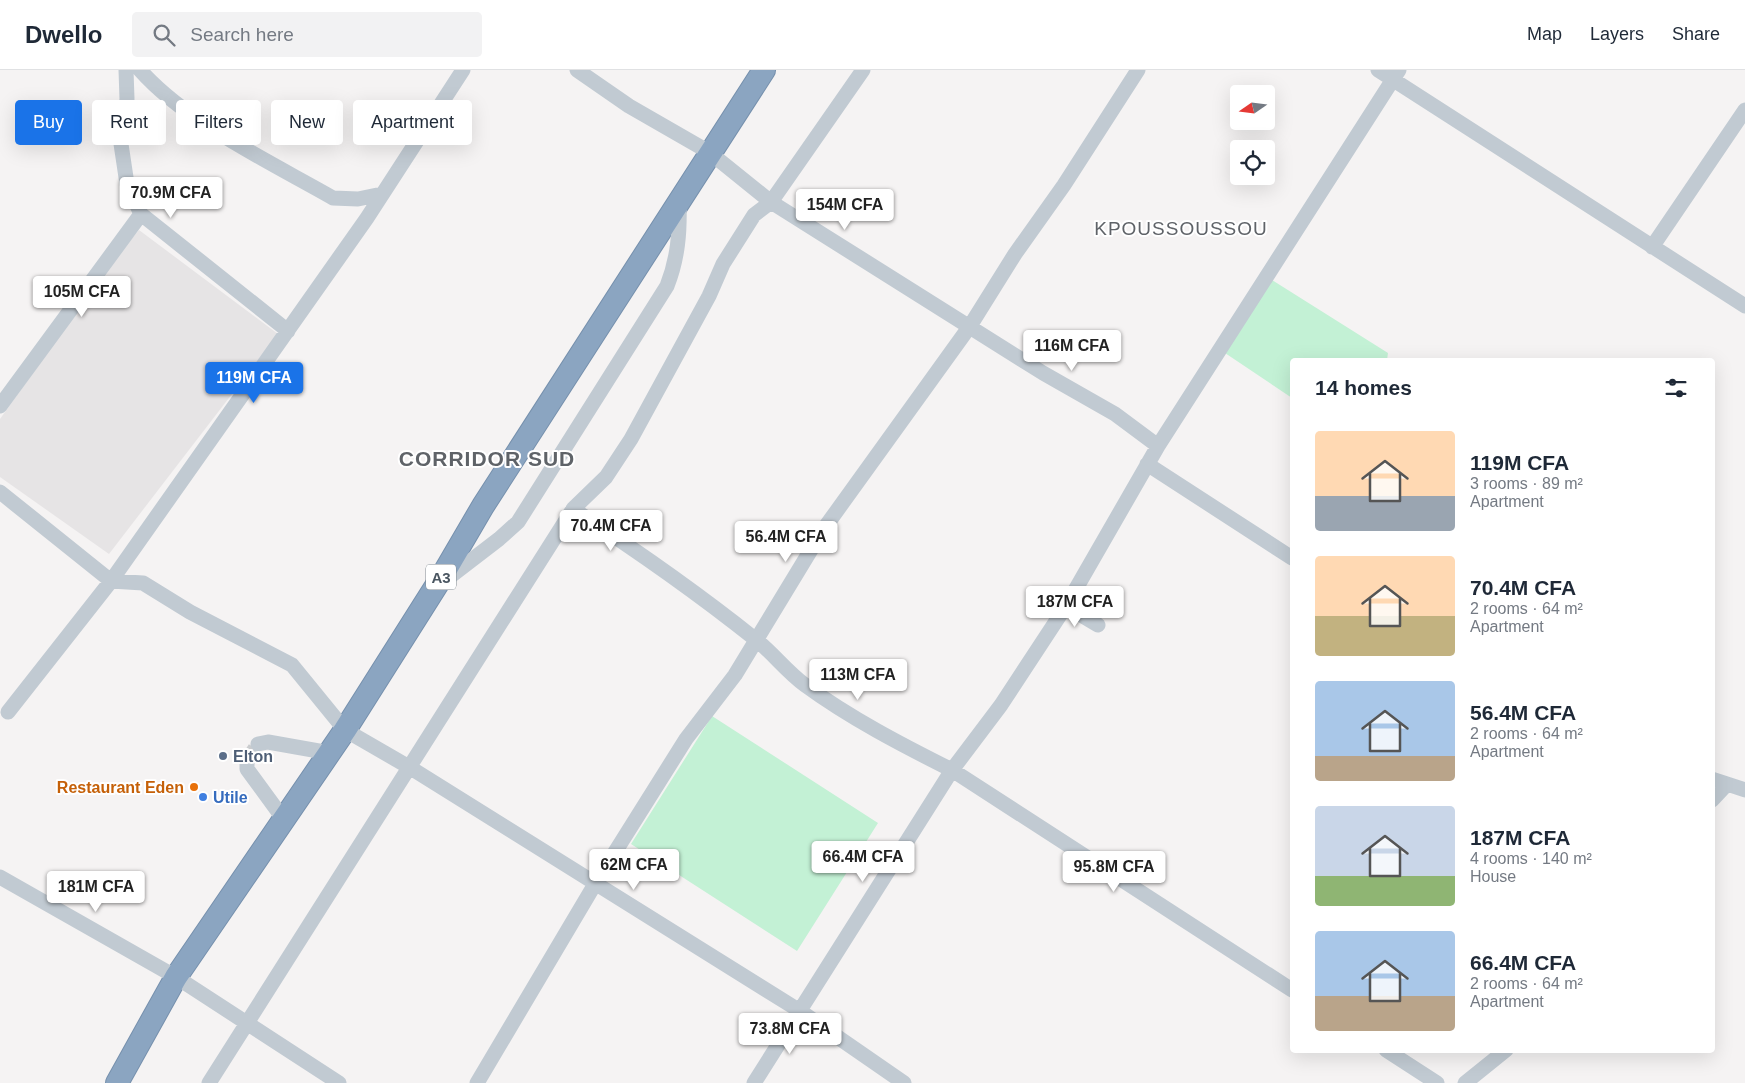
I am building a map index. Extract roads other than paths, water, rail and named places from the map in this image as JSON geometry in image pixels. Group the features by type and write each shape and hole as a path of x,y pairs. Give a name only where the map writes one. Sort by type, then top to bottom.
{"highway":[{"name":"A3","path":"117,1083 176,977 285,821 345,730 435,587 483,506 709,152 764,70"}],"street":[{"path":"126,70 127,99 121,144 127,184 140,214 288,331"},
{"path":"140,70 164,94 197,119 333,198 358,199 382,194"},
{"path":"3,714 111,581 288,331 464,70"},
{"path":"577,70 629,106 709,152 772,202 1043,374 1115,414 1158,446"},
{"path":"209,1083 573,509 606,477 631,439 709,296 723,264 754,215 772,202 863,70"},
{"path":"477,1083 595,884 686,738 735,675 823,530 970,326 1015,254 1064,185 1138,70"},
{"path":"1378,70 1396,75 1652,248 1745,306"},
{"path":"754,1083 952,770 1001,706 1066,606 1158,446 1396,75"},
{"path":"1652,248 1745,110"},
{"path":"435,587 499,540 518,522 667,286 674,268 679,244 679,199"},
{"path":"0,406 140,214"},
{"path":"1147,464 1290,557"},
{"path":"0,492 111,581 142,582 178,605 292,665 345,730 409,767 800,1011 904,1083"},
{"path":"573,509 658,565 757,641 783,668 806,686 899,744 952,770 1290,989"},
{"path":"1066,606 1098,625"},
{"path":"258,744 268,742 330,753"},
{"path":"247,760 247,769 285,821"},
{"path":"1715,793 1720,781 1745,790"},
{"path":"0,877 176,977 339,1083"},
{"path":"1391,1053 1437,1083"},
{"path":"1465,1083 1502,1053"}],"tunnel":[{"path":"247,761 258,744"}],"place":[{"name":"Elton","path":"223,756"},
{"name":"Restaurant Eden","path":"194,787"},
{"name":"Utile","path":"203,797"}],"district":[{"name":"KPOUSSOUSSOU","path":"1181,228"},
{"name":"CORRIDOR SUD","path":"487,458"}]}
